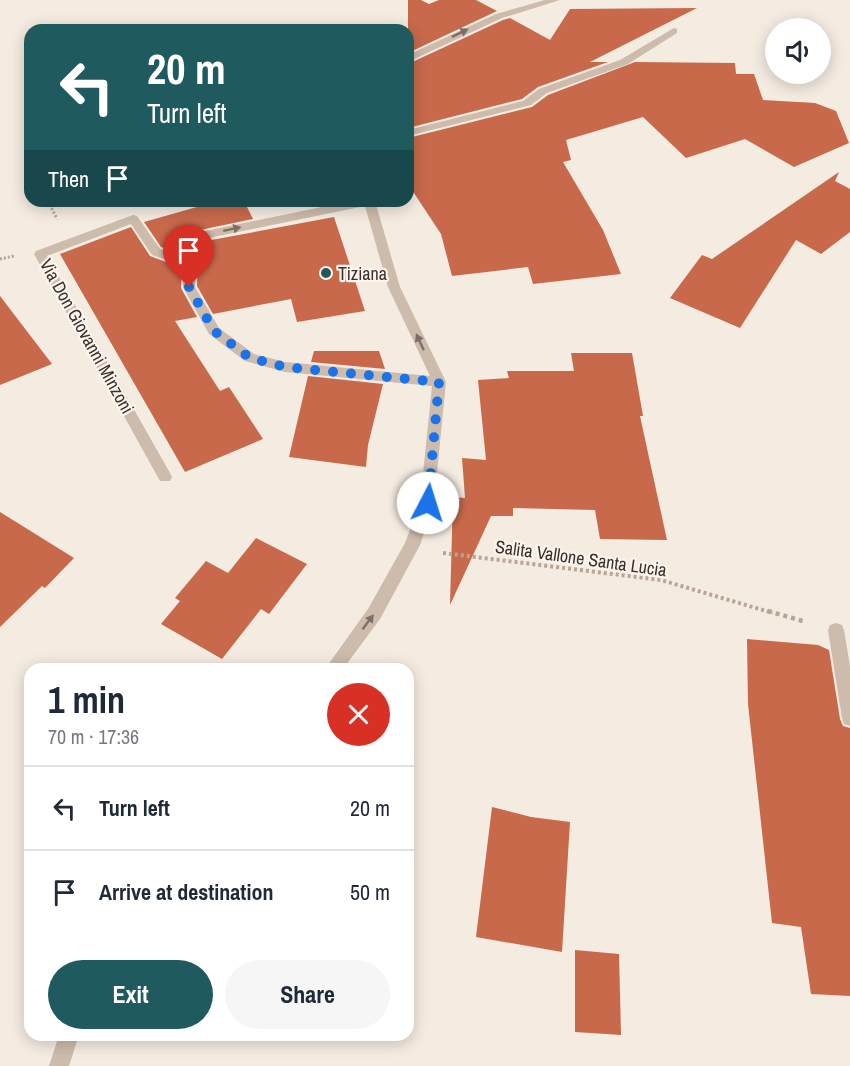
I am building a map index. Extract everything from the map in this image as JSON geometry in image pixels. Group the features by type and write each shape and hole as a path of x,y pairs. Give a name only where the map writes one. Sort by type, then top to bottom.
{"street":[{"path":"414,55 499,16 555,0"},
{"path":"414,131 527,103 543,91 624,62 674,31"},
{"path":"340,207 200,236 190,264 189,287 214,331 250,358 285,367 439,382"},
{"path":"337,663 374,614 412,545 428,503 439,382 394,286 371,207"},
{"name":"Via Don Giovanni Minzoni","path":"165,477 40,254 133,219 156,252 190,264"},
{"path":"836,630 850,718"},
{"path":"59,1066 67,1041"}],"path":[{"path":"51,207 54,213"},
{"path":"0,259 10,256"},
{"name":"Salita Vallone Santa Lucia","path":"412,545 448,554 660,580 836,630"}],"building":[{"path":"408,0 421,0 429,4 439,0 476,0 497,11 414,50 414,24 408,24"},
{"path":"697,8 590,62 608,62 538,87 522,99 414,126 414,61 510,18 550,40 570,9"},
{"path":"635,62 735,63 736,74 754,74 763,100 815,103 836,111 849,143 794,167 745,139 686,158 643,117 566,140 571,160 563,162 603,230 621,274 533,284 528,267 452,276 441,234 414,193 414,136 532,107 548,95"},
{"path":"839,172 835,181 850,189 850,232 821,254 796,240 740,328 670,298 702,255 712,259"},
{"path":"197,207 247,207 253,219 195,231 185,255 161,247 144,222"},
{"path":"334,217 365,311 297,322 291,299 213,314 197,286 198,264 206,241"},
{"path":"131,227 150,256 182,268 181,288 197,317 175,321 220,391 229,387 263,439 185,472 60,254"},
{"path":"0,296 52,364 0,385"},
{"path":"314,351 379,351 385,369 311,362"},
{"path":"571,353 632,353 643,416 640,416 667,540 600,539 595,510 513,508 513,516 491,516 450,605 453,497 465,498 462,458 486,460 478,380 509,378 507,371 574,371"},
{"path":"308,376 383,384 368,445 366,467 289,457"},
{"path":"0,512 74,558 45,588 42,586 0,627"},
{"path":"256,538 307,564 269,614 261,609 222,659 161,624 180,601 175,598 206,561 228,573"},
{"path":"747,639 818,645 829,650 840,719 843,726 850,728 850,996 811,994 801,927 772,923 748,704"},
{"path":"492,807 531,817 570,822 562,952 476,937"},
{"path":"575,950 619,954 621,1035 575,1032"}],"place":[{"name":"Tiziana","path":"326,273"}],"route":[{"path":"189,287 214,331 250,358 285,367 439,382 428,503"}]}
